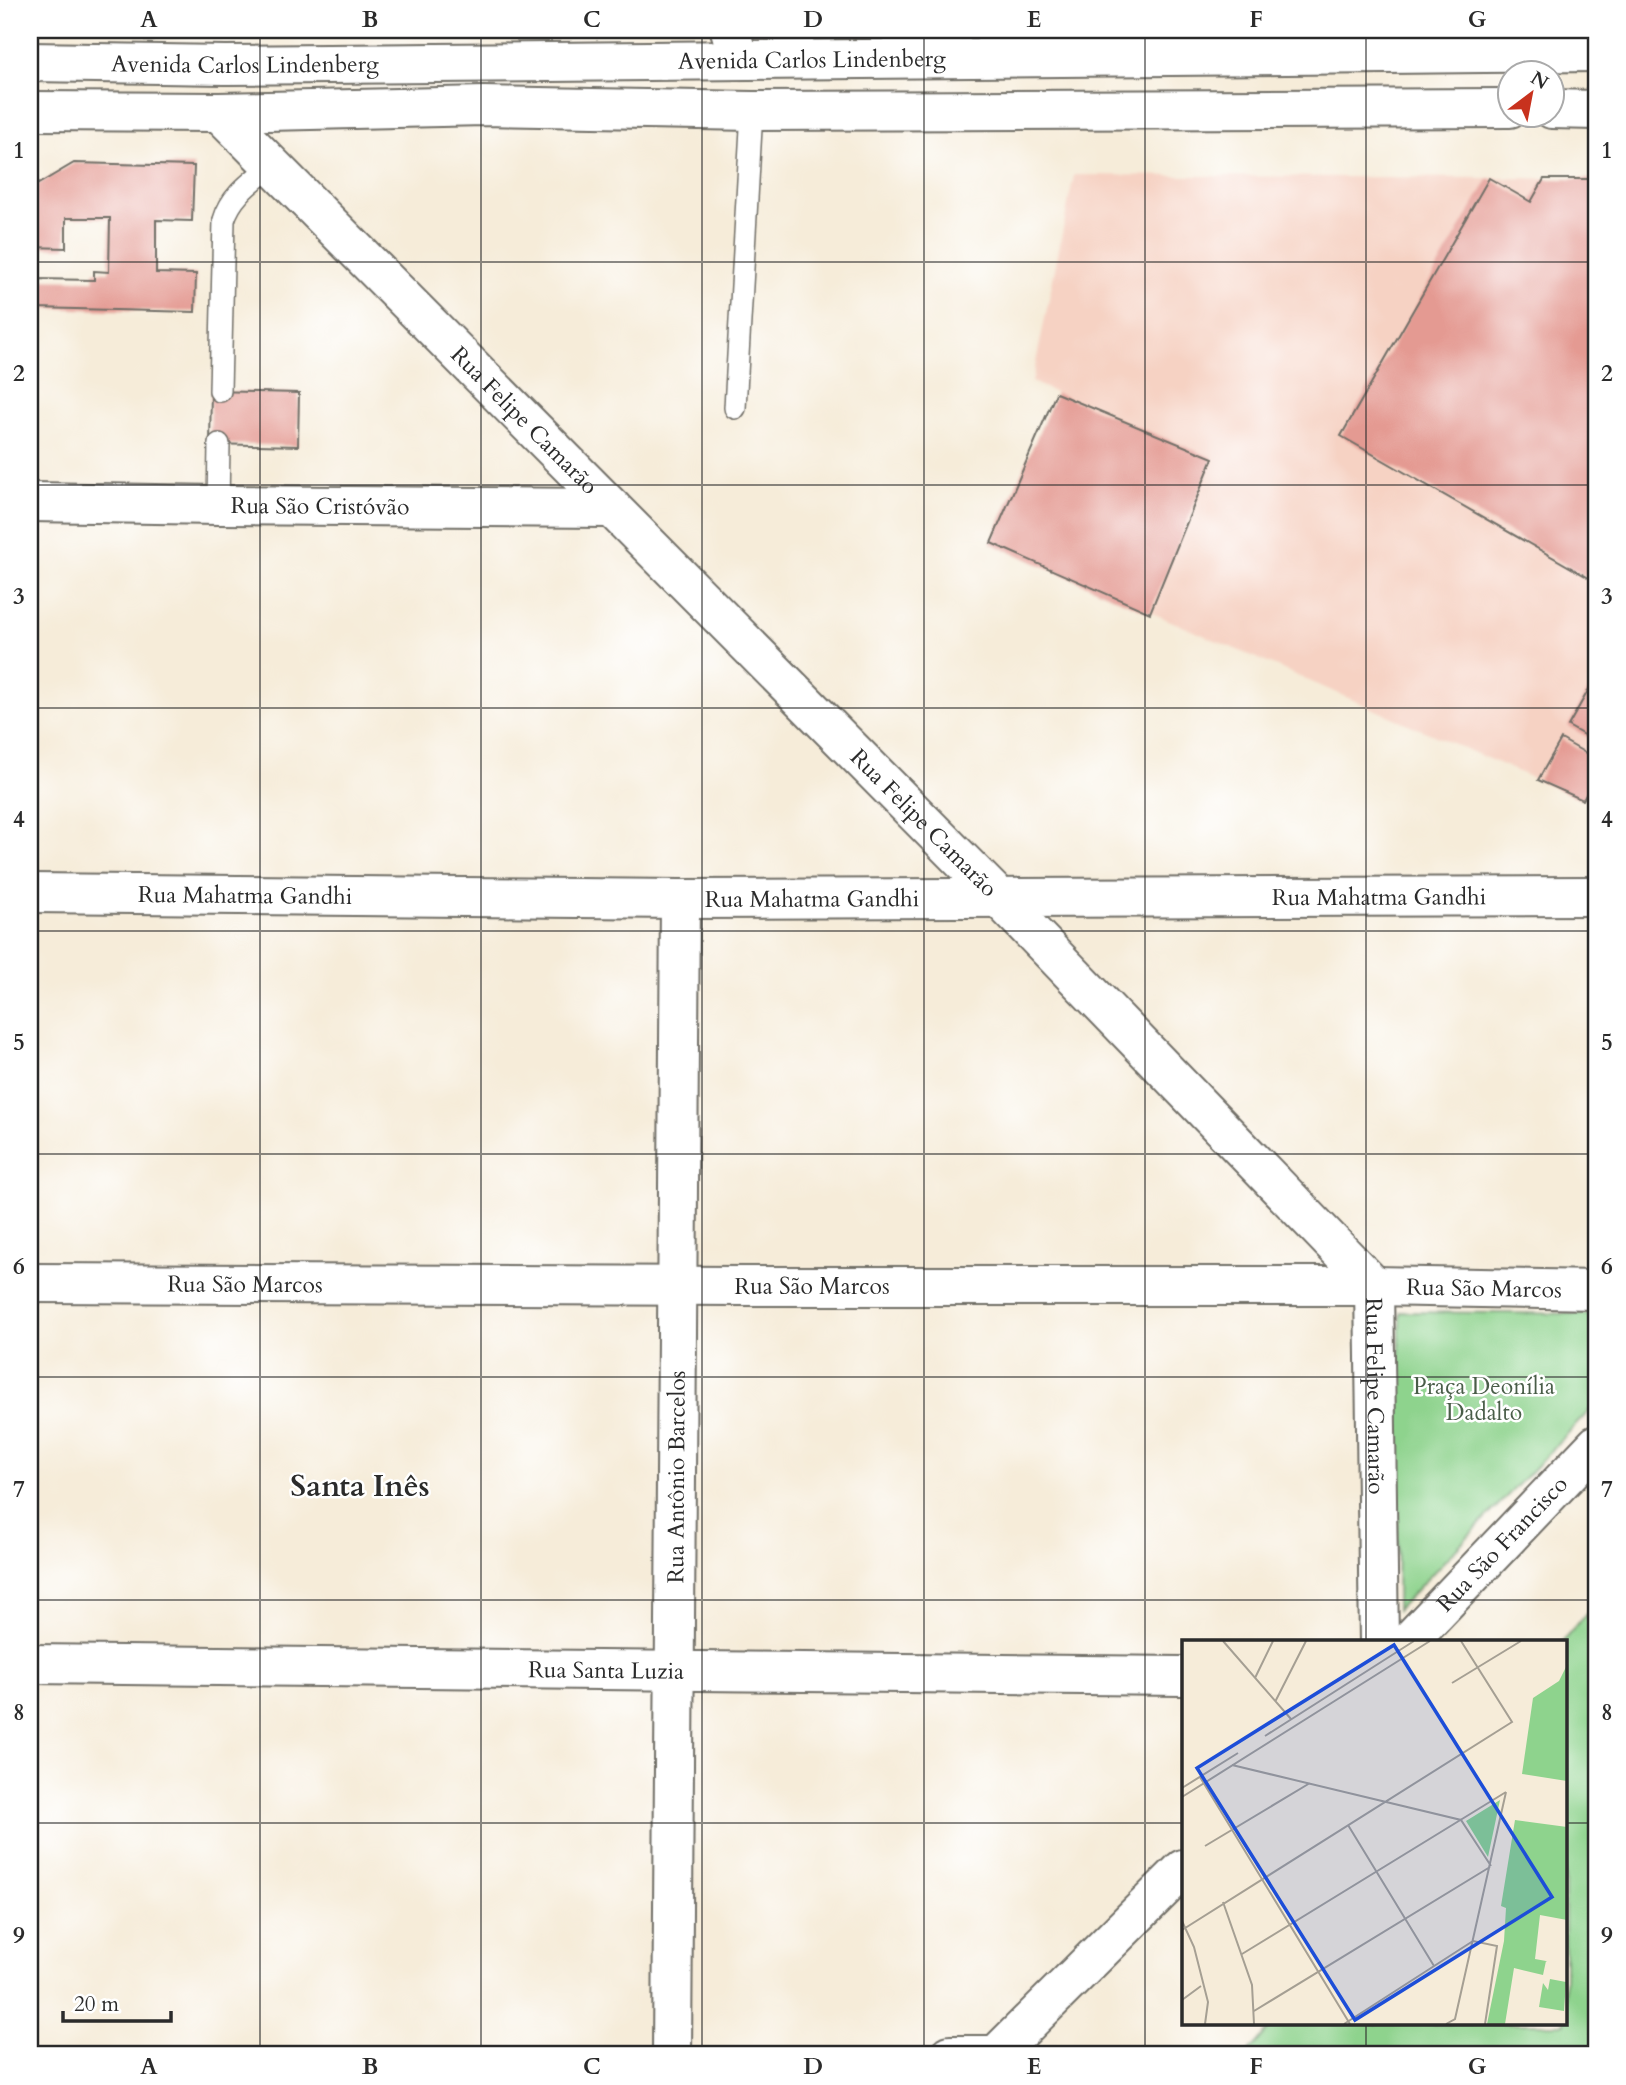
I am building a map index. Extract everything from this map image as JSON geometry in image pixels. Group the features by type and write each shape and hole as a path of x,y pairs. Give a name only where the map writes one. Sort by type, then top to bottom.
{"street":[{"name":"Avenida Carlos Lindenberg","path":"30,62 238,65 734,45 1138,43 1596,52"},
{"path":"734,45 752,111"},
{"name":"Avenida Carlos Lindenberg","path":"30,111 219,112 484,106 752,111 1496,108"},
{"path":"1566,109 1596,110"},
{"name":"Rua Felipe Camarão","path":"219,112 998,897 1374,1286 1379,1640"},
{"name":"Rua São Cristóvão","path":"30,502 612,508"},
{"name":"Rua Mahatma Gandhi","path":"30,892 680,899 1596,896"},
{"name":"Rua Antônio Barcelos","path":"672,2055 680,899"},
{"name":"Rua São Marcos","path":"30,1283 1374,1286 1596,1290"},
{"name":"Rua São Francisco","path":"1410,1640 1596,1445"},
{"name":"Rua Santa Luzia","path":"30,1664 1182,1676"},
{"path":"950,2055 997,2055 1182,1869"}],"lane":[{"path":"735,408 752,111"},
{"path":"220,391 224,220 235,197 272,165"},
{"path":"218,505 219,444"}],"shaded area":[{"path":"1074,175 1596,179 1596,776 1583,800 991,543 1056,393 1032,382"}],"green space":[{"name":"Praça Deonília Dadalto","path":"1400,1312 1596,1314 1596,1404 1397,1610"},
{"path":"1596,1603 1596,2055 1246,2055 1272,2025 1566,2025 1566,1640 1564,1640"}],"building":[{"path":"74,163 194,166 192,221 156,220 156,273 196,274 195,312 36,308 36,279 94,280 94,271 109,272 110,218 66,218 66,248 30,247 30,189"},
{"path":"1489,178 1531,202 1544,179 1596,179 1596,582 1341,436"},
{"path":"211,391 299,393 298,446 210,444"},
{"path":"1056,393 1213,458 1150,613 991,543"},
{"path":"1596,677 1596,742 1568,726"},
{"path":"1561,739 1596,759 1596,776 1583,800 1538,780"}],"district":[{"name":"Santa Inês","path":"360,1486"}]}
